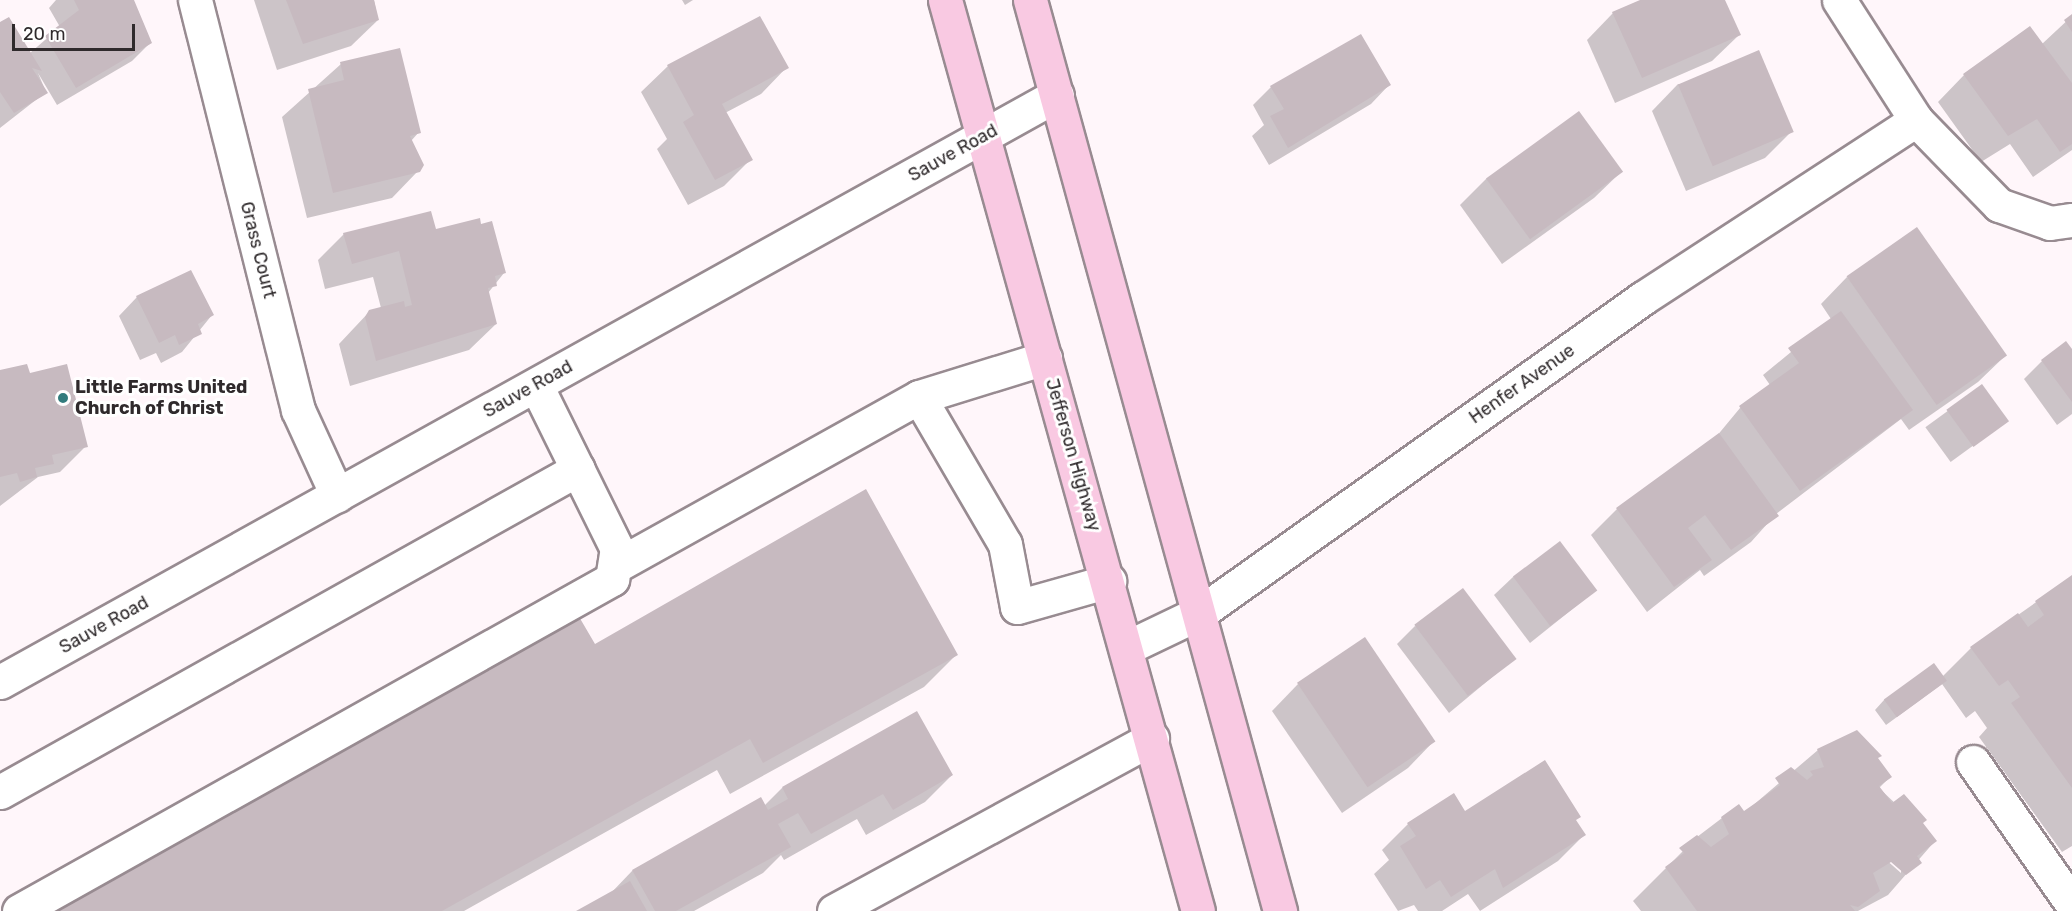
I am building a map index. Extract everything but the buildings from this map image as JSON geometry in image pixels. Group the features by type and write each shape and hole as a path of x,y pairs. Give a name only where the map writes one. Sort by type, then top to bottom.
{"main road":[{"name":"Jefferson Highway","path":"945,0 1128,647 1198,911"},
{"path":"1030,0 1201,612 1280,911"}],"street":[{"name":"Grass Court","path":"195,0 298,410 337,495"},
{"path":"1839,0 1916,120 1999,205 2050,223 2072,220"},
{"name":"Sauve Road","path":"0,682 1057,95"},
{"name":"Henfer Avenue","path":"1128,647 1201,612 1643,298 1916,120"},
{"path":"19,911 612,579 619,564 919,397 1045,358"},
{"path":"536,385 610,531 619,564"},
{"path":"919,397 1005,544 1017,607 1109,581"},
{"path":"0,792 578,469"},
{"path":"834,911 1152,738"},
{"path":"1973,762 2072,904"}],"place":[{"name":"Little Farms United Church of Christ","path":"63,398"}]}
